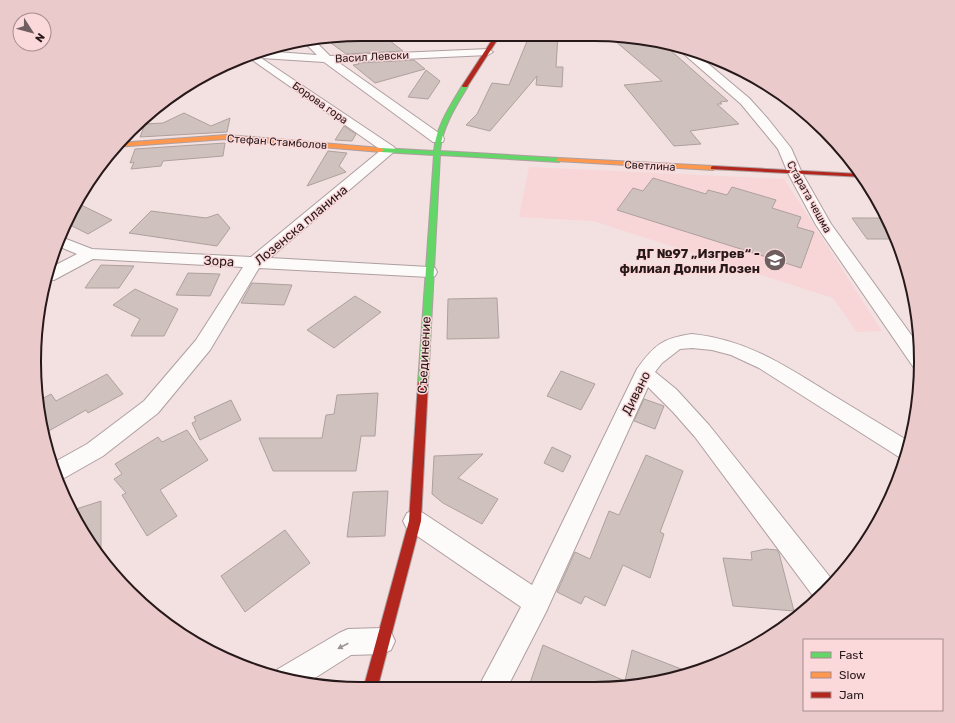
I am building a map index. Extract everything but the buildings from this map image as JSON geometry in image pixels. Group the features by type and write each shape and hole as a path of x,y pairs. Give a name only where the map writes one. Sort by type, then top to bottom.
{"street":[{"name":"Съединение","path":"371,682 414,521 438,139 444,122 462,90 495,41"},
{"path":"313,45 327,59 438,139"},
{"name":"Васил Левски","path":"269,55 327,59 488,52"},
{"name":"Старата чешма","path":"694,57 745,101 764,122 784,148 795,173 824,226 914,352"},
{"name":"Борова гора","path":"256,59 389,150"},
{"name":"Стефан Стамболов","path":"126,144 226,137 437,154"},
{"name":"Лозенска планина","path":"60,470 95,450 150,407 203,345 254,263 389,150"},
{"name":"Светлина","path":"437,154 855,176"},
{"name":"Зора","path":"64,243 90,254 429,272"},
{"path":"54,273 90,254"},
{"name":"Дивано","path":"495,682 537,602 644,374 655,358 675,343 692,341 712,344 737,350 766,363 902,448"},
{"path":"644,374 659,384 720,454 798,553 822,586"},
{"path":"414,521 537,602"},
{"path":"295,675 348,642 382,642"}],"shaded area":[{"name":"ДГ №97 „Изгрев“ - филиал Долни Лозен","path":"529,167 784,179 882,331 857,332 833,298 593,221 519,217"}],"traffic: fast":[{"path":"423,383 438,139 450,111 465,86"},
{"path":"381,150 559,160"}],"traffic: slow":[{"path":"126,144 226,137 381,150"},
{"path":"559,160 713,168"}],"traffic: jam":[{"path":"465,86 494,41"},
{"path":"713,168 855,176"},
{"path":"372,682 415,521 423,383"}],"place":[{"name":"ДГ №97 „Изгрев“ - филиал Долни Лозен","path":"775,260"}]}
